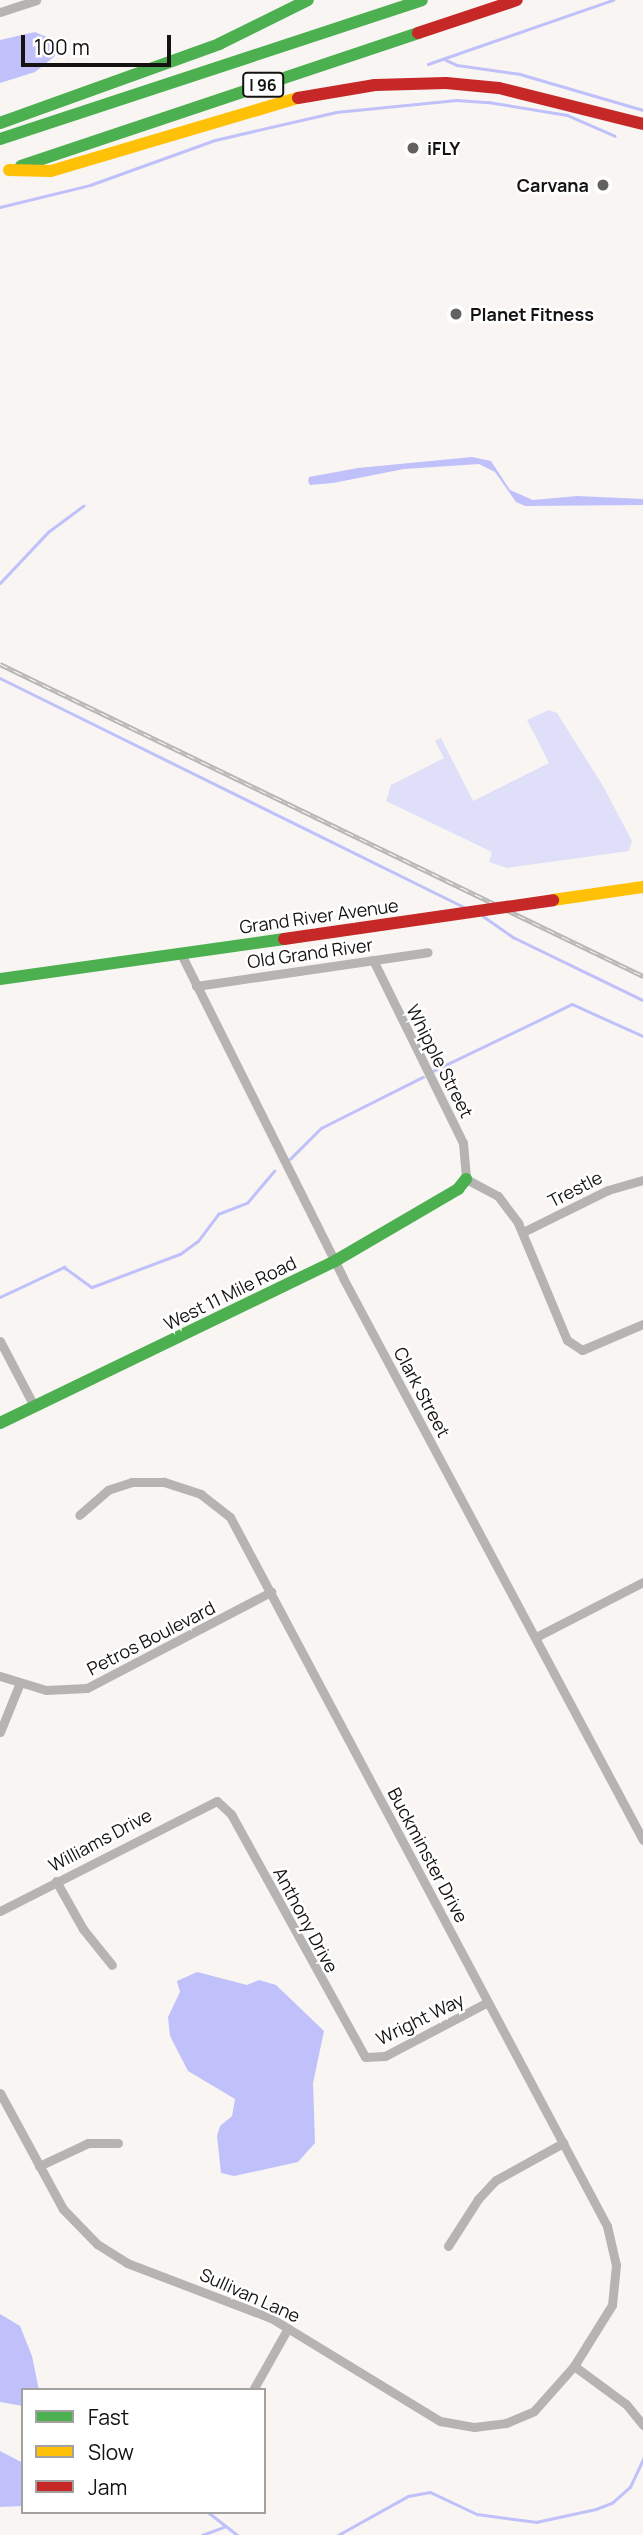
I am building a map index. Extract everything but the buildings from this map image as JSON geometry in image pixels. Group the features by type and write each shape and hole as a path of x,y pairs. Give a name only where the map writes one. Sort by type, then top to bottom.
{"main road":[{"path":"0,124 219,44 308,0"},
{"name":"I 96","path":"0,139 422,0"},
{"name":"I 96","path":"5,172 517,0"},
{"path":"5,172 51,171 307,95 375,85 433,83 499,88 643,124"},
{"name":"Grand River Avenue","path":"0,979 643,887"},
{"name":"West 11 Mile Road","path":"0,1423 335,1261 458,1189 466,1179"}],"street":[{"path":"0,12 36,0"},
{"name":"Old Grand River","path":"196,986 428,952"},
{"name":"Clark Street","path":"181,954 335,1261 643,1840"},
{"name":"Whipple Street","path":"373,960 463,1143 466,1179"},
{"path":"466,1179 498,1196 523,1232 540,1284 572,1345 582,1350 598,1346 643,1324"},
{"name":"Trestle","path":"523,1232 626,1182 643,1180"},
{"path":"0,1341 33,1406"},
{"name":"Buckminster Drive","path":"79,1515 108,1490 132,1482 183,1486 230,1517 607,2226 616,2265 612,2305 574,2366"},
{"path":"536,1637 643,1582"},
{"name":"Petros Boulevard","path":"0,1676 19,1685 61,1692 101,1683 271,1592"},
{"path":"0,1732 19,1685"},
{"name":"Williams Drive","path":"0,1911 217,1801"},
{"name":"Anthony Drive","path":"217,1801 231,1814 365,2057"},
{"path":"56,1881 83,1929 112,1965"},
{"name":"Wright Way","path":"365,2057 385,2056 488,2002"},
{"name":"Sullivan Lane","path":"0,2093 39,2166 78,2227 114,2256 227,2298 288,2328 401,2400 440,2421 474,2427 506,2423 534,2411 574,2366"},
{"path":"39,2166 88,2143 118,2143"},
{"path":"448,2246 478,2199 496,2180 563,2143"},
{"path":"254,2388 288,2328"},
{"path":"574,2366 626,2404 643,2425"}],"shaded area":[{"path":"549,710 557,713 603,786 632,841 629,851 507,868 489,862 492,852 386,801 391,785 444,758 435,741 441,738 473,801 549,763 527,720"}],"water":[{"path":"35,32 54,40 55,56 35,72 0,83 0,40"},
{"path":"472,457 491,461 510,490 533,500 577,496 643,499 643,505 525,506 516,502 495,472 479,464 404,469 333,483 310,485 308,481 309,477 358,468"},
{"path":"197,1972 247,1985 259,1980 276,1985 324,2031 313,2083 315,2143 298,2162 234,2176 221,2173 217,2136 220,2126 232,2116 235,2099 188,2071 170,2036 168,2017 180,1992 177,1981"},
{"path":"0,2314 20,2326 32,2356 39,2388 21,2388 21,2406 0,2402"},
{"path":"0,2451 21,2462 21,2506 0,2507"}],"waterway":[{"path":"428,64 613,0"},
{"path":"444,59 457,65 520,74 643,110"},
{"path":"0,207 90,185 215,140 336,112 456,100 488,102 567,115 615,136"},
{"path":"0,583 48,532 83,506"},
{"path":"0,678 464,907"},
{"path":"483,916 513,937 643,1000"},
{"path":"433,1071 572,1004 643,1036"},
{"path":"290,1159 321,1128 423,1077"},
{"path":"0,1297 64,1267 92,1287 180,1254 198,1241 218,1214 247,1203 274,1171"},
{"path":"338,2535 408,2496 430,2492 477,2514 536,2522 596,2509 612,2503 630,2487 643,2459"},
{"path":"211,2514 237,2535"},
{"path":"202,2535 224,2527"}],"railway":[{"path":"0,664 643,976"}],"traffic: fast":[{"path":"0,123 219,44 308,0"},
{"path":"0,139 422,0"},
{"path":"21,166 418,33"},
{"path":"0,979 284,939"},
{"path":"0,1423 335,1261 458,1189 466,1179"}],"traffic: slow":[{"path":"9,170 51,171 298,98"},
{"path":"553,900 643,887"}],"traffic: jam":[{"path":"418,33 517,0"},
{"path":"298,98 375,85 446,83 499,88 643,124"},
{"path":"284,939 553,900"}],"place":[{"name":"iFLY","path":"413,148"},
{"name":"Carvana","path":"603,185"},
{"name":"Planet Fitness","path":"456,314"}]}
